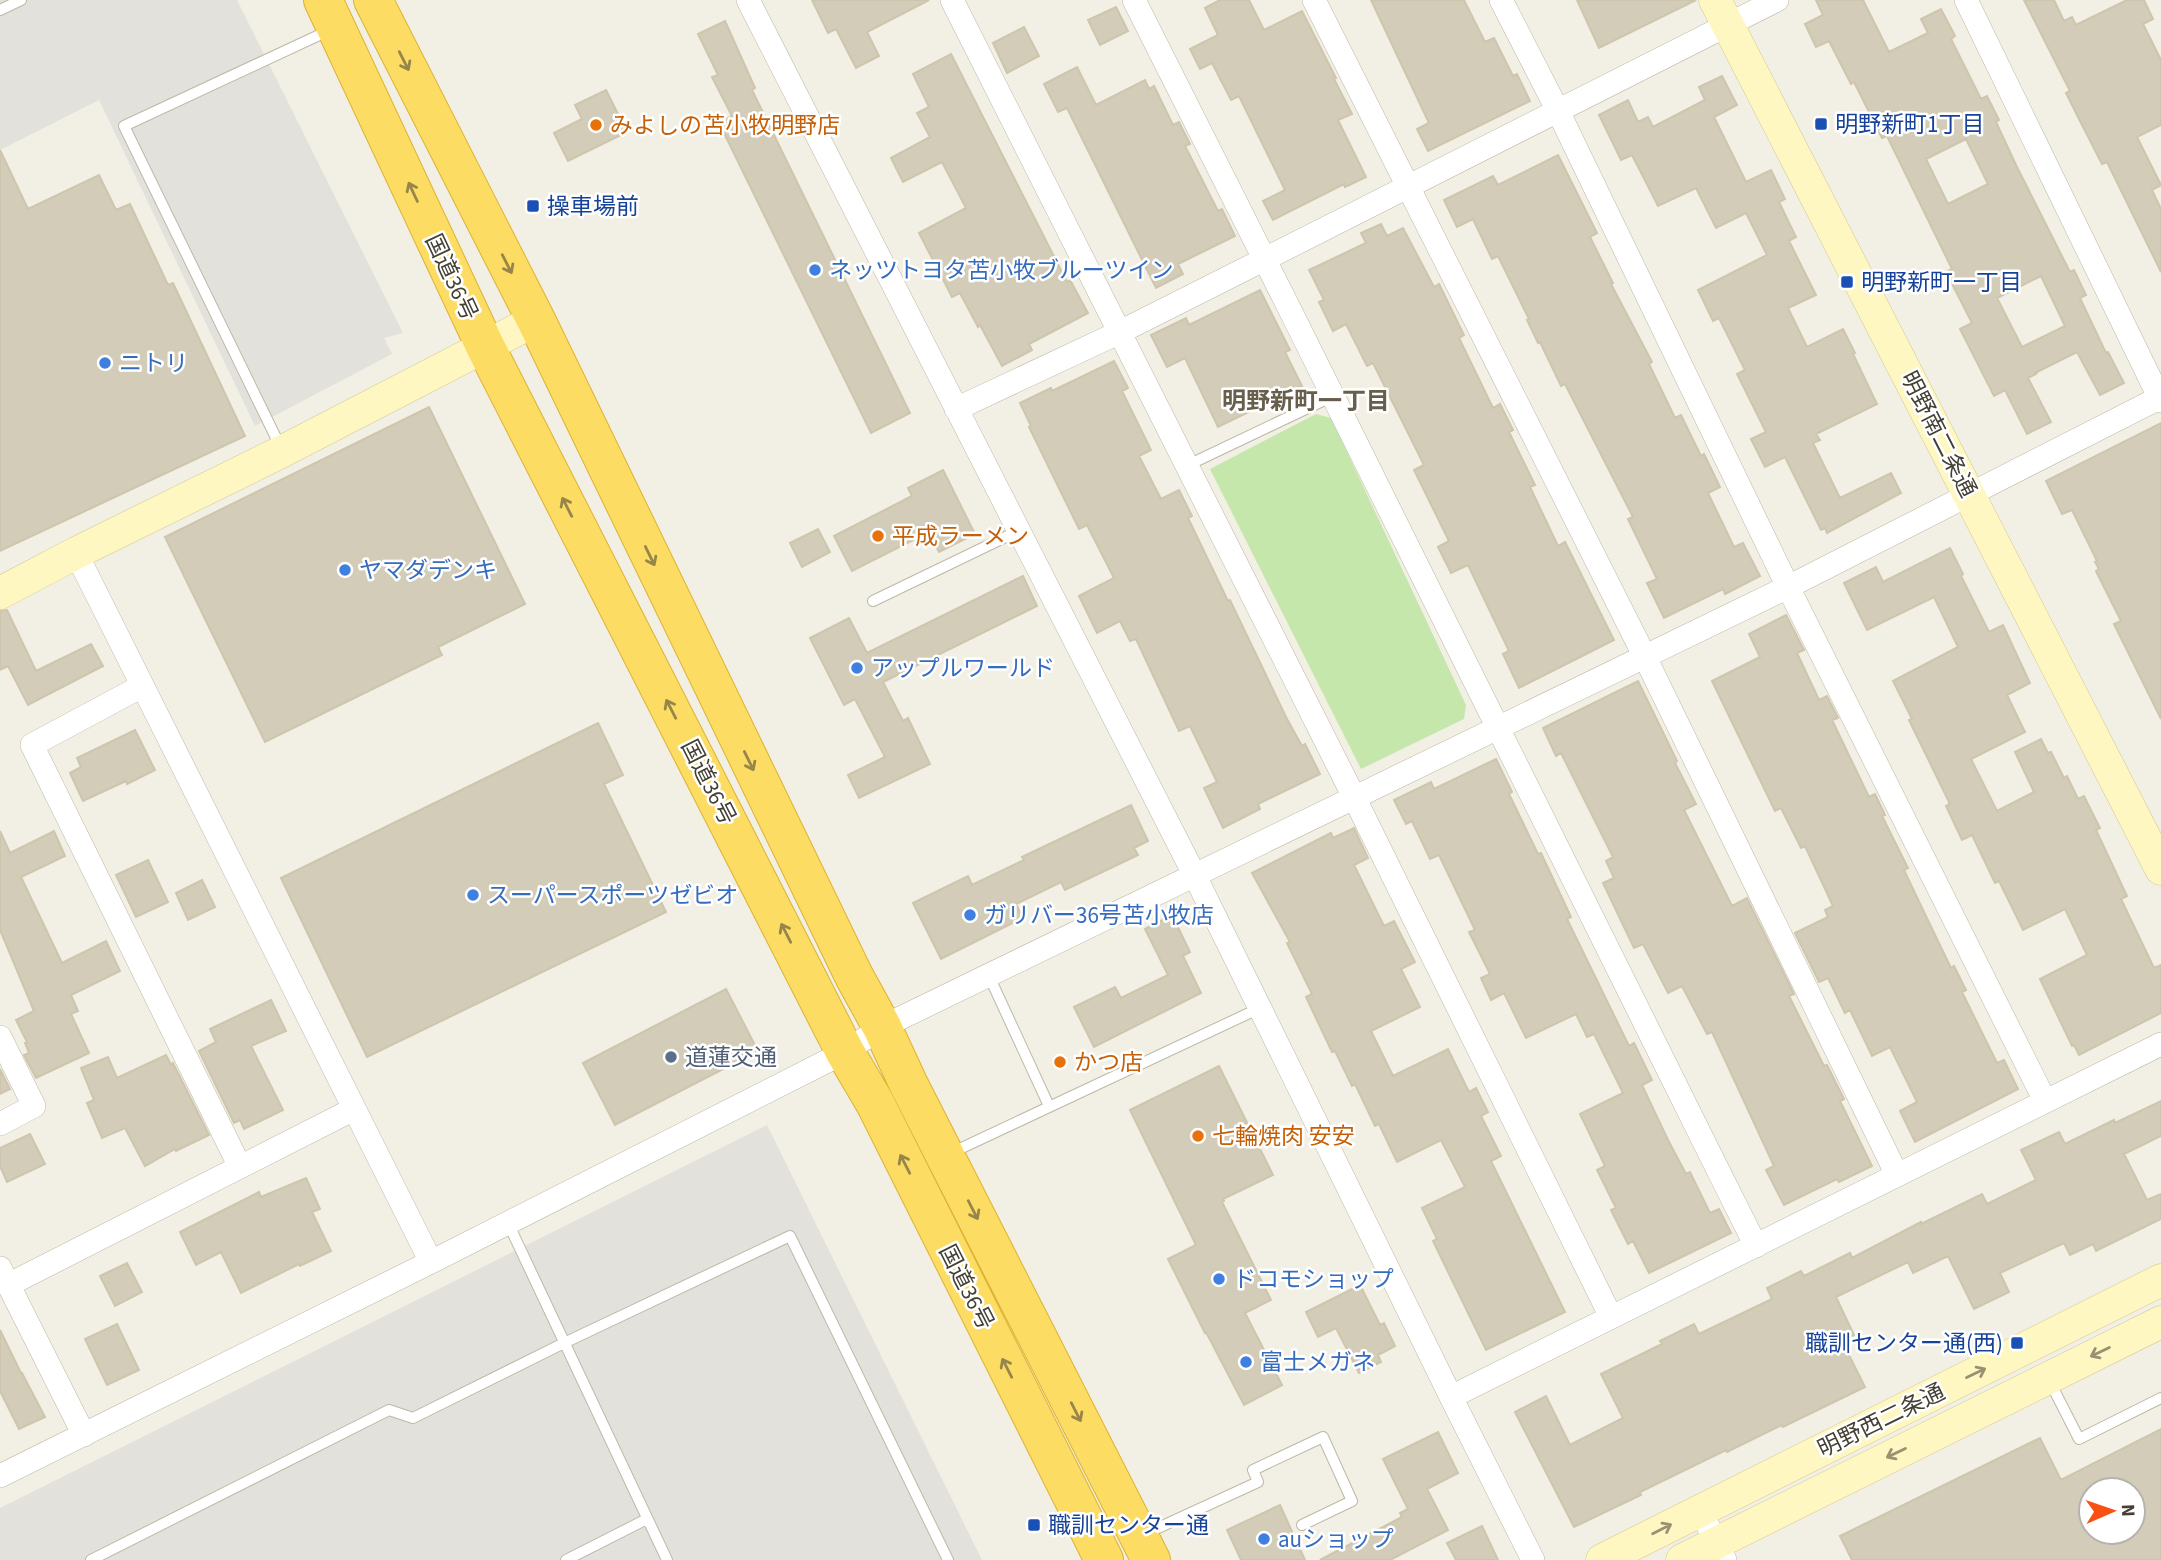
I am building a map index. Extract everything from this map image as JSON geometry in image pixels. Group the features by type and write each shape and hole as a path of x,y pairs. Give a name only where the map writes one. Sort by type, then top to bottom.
{"highway":[{"name":"国道36号","path":"373,0 536,320 854,976 1145,1548"},
{"name":"国道36号","path":"329,14 485,346 845,1052 875,1103 1104,1560"}],"street":[{"path":"748,0 1195,876 1533,1560"},
{"path":"952,0 1354,797 1611,1317"},
{"path":"1134,0 1756,1246"},
{"path":"1314,0 1645,657 1897,1175"},
{"path":"1500,0 1558,111 1788,587 2045,1101"},
{"path":"956,409 1118,332 1558,111 1722,13 1777,0"},
{"path":"0,1476 845,1052 882,1027 1788,587 2160,398 1966,0"},
{"name":"明野南二条通","path":"1722,13 2161,869"},
{"path":"0,593 536,320"},
{"path":"76,553 431,1262"},
{"path":"142,685 32,745 240,1167"},
{"path":"0,1037 34,1106 0,1124"},
{"path":"1451,1397 2161,1044"},
{"path":"84,1436 4,1277 240,1167 354,1109"},
{"name":"明野西二条通","path":"1602,1560 2161,1280"},
{"name":"明野西二条通","path":"1682,1560 1721,1551 2048,1378 2161,1322"},
{"path":"1700,1510 1721,1551"}],"lane":[{"path":"0,10 21,0"},
{"path":"283,451 124,126 329,14"},
{"path":"1186,466 1333,396"},
{"path":"873,601 1018,531"},
{"path":"989,976 1049,1107"},
{"path":"945,1155 1260,1008"},
{"path":"508,1223 667,1560"},
{"path":"91,1560 389,1410 413,1418 790,1236 948,1560"},
{"path":"2048,1378 2079,1439 2161,1398"},
{"path":"1145,1548 1258,1482 1253,1469 1323,1437 1352,1501 1302,1525"},
{"path":"566,1560 648,1519"}],"green space":[{"path":"1316,414 1331,418 1466,705 1464,719 1361,769 1210,469"}],"shaded area":[{"path":"0,0 237,0 403,333 384,338 392,354 255,426 99,100 0,150"},
{"path":"767,1125 982,1560 0,1560 0,1508"}],"building":[{"path":"812,0 929,0 867,32 879,56 856,68 836,29 828,33"},
{"path":"1220,0 1249,0 1264,30 1302,11 1352,114 1338,120 1366,177 1345,187 1344,184 1273,220 1263,201 1285,190 1239,96 1231,100 1212,63 1200,69 1190,49 1218,35 1205,8"},
{"path":"1371,0 1464,0 1485,42 1494,38 1513,76 1517,74 1530,101 1428,151 1417,129 1429,123"},
{"path":"1577,0 1696,0 1599,48"},
{"path":"1816,0 1863,0 1889,52 1928,33 1921,19 1941,9 1955,36 1951,39 1981,99 1987,96 2016,165 2070,272 2074,270 2086,295 2080,298 2106,353 2108,352 2124,383 2100,395 2077,352 2035,373 2028,378 2051,422 2027,434 2005,390 1994,396 1960,329 1972,323 1946,272 1952,269 1887,136 1882,138 1854,82 1851,84 1829,41 1816,47 1805,24 1823,15","holes":["1966,139 1988,184 1948,204 1926,159","2041,276 2065,326 2022,347 1997,298"]},
{"path":"2024,0 2054,0 2064,21 2072,17 2076,25 2127,0 2144,0 2153,19 2143,24 2161,60 2161,125 2137,137 2161,185 2152,190 2161,209 2161,272 2107,162 2102,164 2081,123 2066,93 2070,91"},
{"path":"1116,7 1128,31 1100,45 1088,20"},
{"name":"ネッツトヨタ苫小牧ブルーツイン","path":"725,21 755,88 752,90 910,413 871,433 719,123 732,116 712,77 718,75 698,34"},
{"path":"1024,27 1039,56 1007,73 993,43"},
{"path":"951,54 1067,282 1070,280 1088,313 1029,344 1032,350 1002,366 960,293 952,297 919,233 966,208 942,162 903,182 891,158 930,137 917,113 929,107 913,74"},
{"path":"1077,67 1096,105 1145,80 1149,89 1154,86 1173,125 1179,122 1190,144 1185,146 1218,211 1222,209 1235,236 1178,264 1183,274 1156,288 1067,108 1058,112 1044,84"},
{"path":"1722,76 1737,105 1714,117 1746,182 1771,170 1785,199 1779,202 1796,237 1789,241 1816,295 1788,308 1807,347 1843,329 1877,404 1816,434 1820,440 1813,443 1840,498 1891,473 1901,493 1827,533 1825,528 1821,530 1785,457 1765,467 1751,439 1766,432 1737,374 1745,370 1719,318 1713,321 1698,290 1767,255 1746,213 1716,228 1696,188 1658,206 1632,155 1621,160 1599,115 1628,100 1638,122 1648,117 1653,127 1705,100 1699,87"},
{"name":"みよしの苫小牧明野店","path":"606,90 627,132 568,161 554,133 582,119 575,105"},
{"name":"ニトリ","path":"0,150 28,209 99,175 116,210 130,204 168,285 173,283 245,436 0,551"},
{"path":"1558,155 1597,233 1590,237 1652,362 1649,364 1675,418 1681,415 1720,487 1708,493 1734,547 1743,543 1760,576 1725,594 1723,589 1664,618 1647,583 1657,579 1628,519 1633,517 1565,384 1561,386 1540,342 1538,343 1498,256 1492,259 1473,219 1457,227 1444,200 1493,176 1498,185"},
{"path":"1381,224 1387,236 1403,228 1434,287 1439,284 1464,335 1459,338 1493,408 1500,404 1513,430 1509,432 1535,485 1530,487 1558,546 1565,542 1614,640 1519,688 1503,654 1509,651 1468,565 1451,573 1438,547 1449,541 1414,470 1424,465 1373,363 1367,366 1346,324 1333,331 1319,302 1324,300 1309,270 1366,243 1361,233"},
{"path":"1260,290 1290,350 1285,352 1302,386 1218,427 1185,358 1167,367 1151,335 1186,318 1189,325"},
{"path":"1114,361 1128,388 1122,391 1151,450 1139,456 1161,499 1179,490 1192,516 1188,518 1228,601 1230,600 1287,719 1302,746 1305,744 1320,774 1258,804 1260,809 1223,828 1204,788 1217,782 1190,726 1179,731 1136,639 1130,641 1120,621 1097,633 1079,596 1114,578 1087,525 1079,529 1020,403"},
{"name":"ヤマダデンキ","path":"429,407 525,604 438,647 442,655 265,742 165,537"},
{"path":"2161,423 2161,719 2114,624 2121,621 2096,571 2099,569 2095,562 2097,561 2072,510 2062,514 2046,481"},
{"path":"943,470 975,534 939,552 929,532 852,571 834,536 912,496 908,488"},
{"path":"818,529 830,552 802,567 790,543"},
{"path":"1950,548 1989,632 2003,625 2030,683 2007,695 2025,732 1971,759 1997,811 2034,792 2015,752 2041,739 2064,778 2067,776 2078,799 2084,796 2100,828 2096,830 2127,896 2121,899 2154,968 2161,965 2161,1013 2079,1055 2074,1045 2072,1046 2040,979 2087,955 2065,909 2023,930 1999,881 1995,883 1972,835 1962,840 1946,806 1950,804 1893,681 1958,647 1934,597 1867,630 1844,583 1876,567 1883,582"},
{"path":"1023,576 1037,606 883,682 903,721 908,718 930,764 859,798 848,775 885,757 855,699 844,705 810,638 849,618 867,653"},
{"path":"7,610 36,671 91,644 103,666 28,705 8,666 0,670 0,611"},
{"path":"1786,615 1804,650 1797,653 1819,700 1827,696 1838,718 1832,720 1869,797 1875,794 1885,815 1882,816 1908,868 1904,870 1951,968 1954,966 1966,990 1962,992 1997,1063 2004,1060 2018,1089 1915,1142 1900,1111 1917,1102 1890,1047 1872,1056 1850,1010 1845,1013 1828,978 1819,982 1795,933 1828,917 1825,910 1833,906 1805,846 1801,848 1781,808 1775,811 1712,681 1760,657 1749,634"},
{"path":"1638,681 1696,804 1684,810 1732,906 1747,898 1794,994 1789,996 1844,1099 1840,1101 1872,1166 1839,1182 1837,1179 1784,1205 1766,1170 1774,1166 1712,1032 1707,1034 1682,986 1668,993 1643,944 1634,948 1603,883 1614,878 1606,861 1613,857 1561,753 1556,756 1543,728"},
{"name":"スーパースポーツゼビオ","path":"598,723 623,775 604,784 666,912 367,1057 281,878"},
{"path":"135,730 155,770 83,801 70,773 81,767 77,758"},
{"path":"1496,759 1512,792 1509,794 1571,917 1567,919 1629,1046 1634,1043 1652,1080 1642,1085 1668,1140 1686,1174 1690,1172 1710,1213 1719,1209 1731,1233 1649,1273 1633,1241 1628,1244 1611,1210 1616,1208 1597,1170 1605,1166 1580,1114 1623,1093 1594,1034 1587,1037 1576,1014 1526,1038 1504,993 1491,1000 1481,978 1490,974 1469,932 1475,930 1439,855 1430,859 1412,821 1406,824 1394,800 1431,782 1434,789"},
{"path":"1131,805 1148,841 1134,848 1138,855 1065,890 1061,882 1016,904 1023,918 941,959 913,903 968,876 972,885 1024,860 1022,857"},
{"path":"1354,828 1368,858 1354,865 1384,926 1394,921 1415,962 1401,969 1420,1007 1371,1031 1393,1076 1448,1049 1469,1092 1476,1088 1488,1112 1481,1116 1501,1156 1491,1161 1565,1312 1486,1350 1433,1241 1437,1239 1422,1208 1465,1187 1441,1140 1397,1162 1379,1124 1375,1126 1355,1084 1352,1086 1335,1051 1332,1052 1306,997 1312,994 1287,943 1290,942 1252,873 1331,833 1333,838"},
{"path":"0,831 10,853 54,831 65,856 21,877 62,963 106,941 120,971 71,995 78,1011 71,1014 89,1053 36,1078 24,1055 29,1053 25,1043 27,1042 16,1020 34,1011 0,930"},
{"path":"148,860 168,902 136,917 116,875"},
{"path":"202,880 215,907 188,920 176,893"},
{"path":"1172,915 1190,952 1183,956 1201,993 1094,1047 1074,1007 1115,987 1121,998 1168,975 1145,929"},
{"name":"道蓮交通","path":"726,989 758,1051 615,1125 583,1063"},
{"path":"271,1000 286,1031 251,1046 283,1110 244,1129 240,1120 234,1123 199,1051 216,1042 210,1029"},
{"path":"166,1055 171,1065 173,1063 209,1135 176,1151 175,1149 145,1166 125,1128 102,1138 87,1103 94,1100 81,1068 108,1057 117,1078"},
{"path":"1219,1066 1273,1175 1223,1199 1222,1202 1271,1300 1245,1313 1282,1385 1244,1405 1168,1259 1196,1245 1130,1110"},
{"path":"0,1069 10,1089 0,1094"},
{"path":"2161,1101 2161,1136 2124,1154 2147,1200 2161,1194 2161,1219 2096,1251 2093,1244 2070,1255 2064,1243 2000,1273 2009,1292 1974,1309 1948,1256 1913,1273 1908,1262 1836,1297 1854,1335 1842,1341 1865,1387 1783,1427 1782,1425 1727,1452 1726,1450 1574,1527 1515,1412 1546,1396 1570,1445 1623,1418 1601,1374 1662,1344 1660,1341 1694,1324 1699,1334 1772,1299 1767,1288 1801,1271 1804,1276 1850,1253 1852,1258 1982,1194 1987,1204 2036,1180 2021,1150 2059,1132 2065,1144"},
{"path":"30,1134 45,1164 7,1182 0,1166 0,1148"},
{"path":"306,1178 320,1209 312,1212 331,1251 241,1293 221,1252 196,1265 180,1232 259,1192 261,1197"},
{"path":"127,1263 142,1292 115,1306 100,1276"},
{"path":"1360,1285 1380,1325 1384,1323 1395,1346 1378,1355 1381,1362 1359,1373 1336,1328 1318,1337 1306,1312"},
{"path":"117,1324 139,1370 107,1385 85,1339"},
{"path":"0,1330 45,1417 19,1429 0,1391"},
{"path":"2161,1429 2161,1560 1852,1560 1840,1536 2040,1438 2061,1480"},
{"path":"1438,1432 1458,1473 1427,1489 1448,1530 1390,1560 1320,1560 1402,1517 1400,1513 1408,1509 1383,1459"},
{"name":"auショップ","path":"1280,1505 1305,1560 1241,1560 1227,1530"},
{"path":"1482,1526 1498,1560 1456,1560 1447,1543"}],"place":[{"name":"明野新町1丁目","path":"1821,124"},
{"name":"みよしの苫小牧明野店","path":"596,125"},
{"name":"操車場前","path":"533,206"},
{"name":"ネッツトヨタ苫小牧ブルーツイン","path":"815,270"},
{"name":"明野新町一丁目","path":"1847,282"},
{"name":"ニトリ","path":"105,363"},
{"name":"平成ラーメン","path":"878,536"},
{"name":"ヤマダデンキ","path":"345,570"},
{"name":"アップルワールド","path":"857,668"},
{"name":"スーパースポーツゼビオ","path":"473,895"},
{"name":"ガリバー36号苫小牧店","path":"970,915"},
{"name":"道蓮交通","path":"671,1057"},
{"name":"かつ店","path":"1060,1062"},
{"name":"七輪焼肉 安安","path":"1198,1136"},
{"name":"ドコモショップ","path":"1219,1279"},
{"name":"職訓センター通(西)","path":"2017,1343"},
{"name":"富士メガネ","path":"1246,1362"},
{"name":"職訓センター通","path":"1034,1525"},
{"name":"auショップ","path":"1264,1539"}],"district":[{"name":"明野新町一丁目","path":"1306,401"}]}
